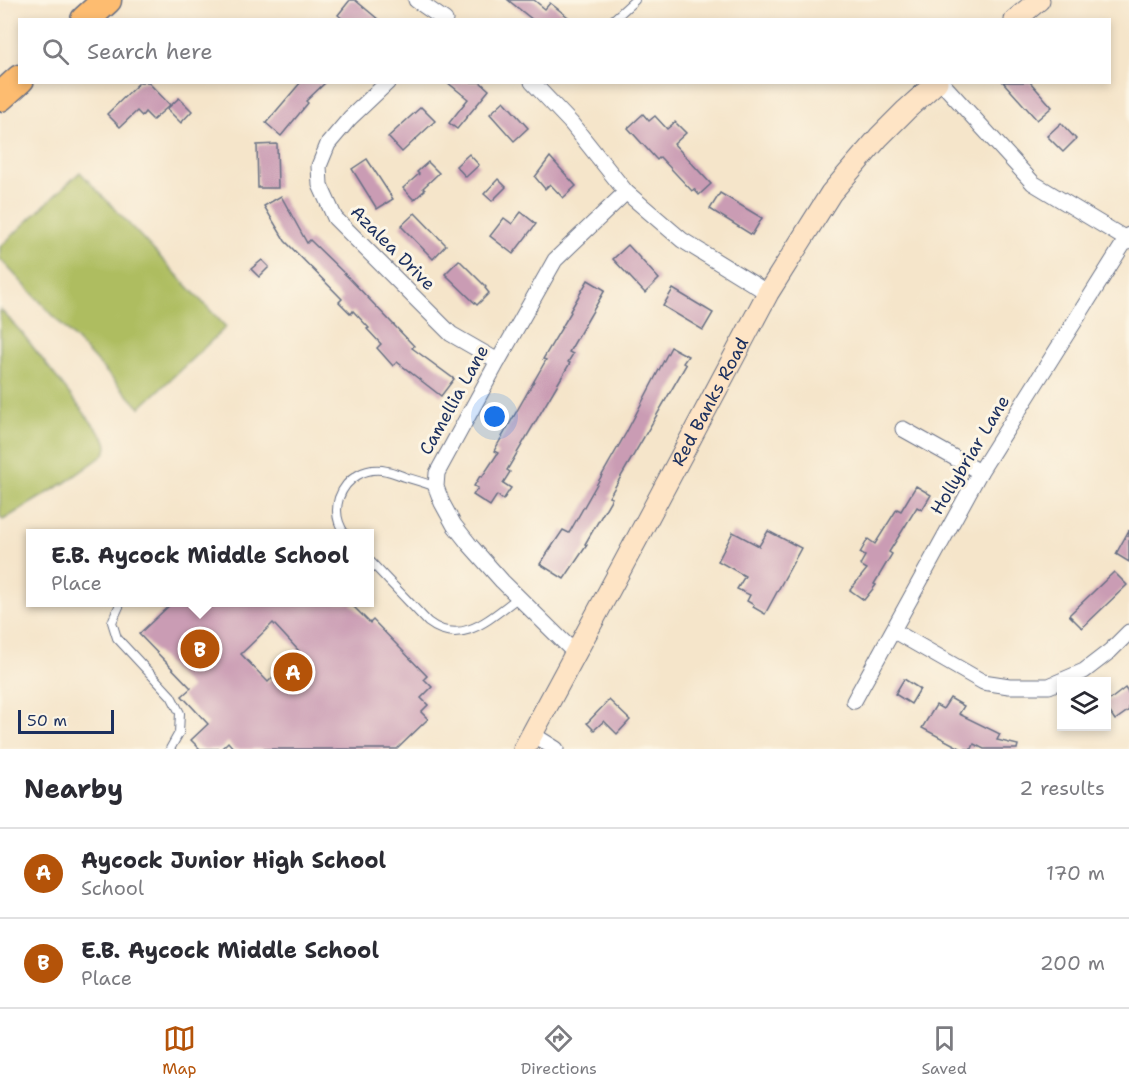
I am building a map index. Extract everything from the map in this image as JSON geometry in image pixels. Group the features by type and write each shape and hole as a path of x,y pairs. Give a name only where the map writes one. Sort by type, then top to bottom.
{"highway":[{"path":"0,97 18,81"}],"street":[{"path":"416,0 436,17"},
{"path":"1017,18 1039,0"},
{"name":"Azalea Drive","path":"386,84 350,118 328,144 319,166 320,185 335,218 451,334 498,361"},
{"path":"536,84 571,123 626,192 682,240 768,293"},
{"name":"Red Banks Road","path":"528,741 768,293 831,193 879,137 937,84"},
{"path":"941,84 1033,183 1128,239"},
{"name":"Camellia Lane","path":"436,487 437,473 555,260 626,192"},
{"name":"Hollybriar Lane","path":"854,701 980,472 1128,239"},
{"path":"903,429 980,472"},
{"path":"436,487 454,525 469,544 575,653"},
{"path":"894,630 982,682 1009,686 1049,686 1084,671 1110,651 1129,632"},
{"path":"528,741 556,749"}],"lane":[{"path":"615,18 635,0"},
{"path":"343,529 337,517 340,496 347,484 362,472 385,470 436,487"},
{"path":"374,566 428,622 447,632 473,629 519,597"},
{"path":"119,607 112,622 117,638 171,696 180,713 178,733 170,749"}],"green space":[{"path":"80,172 226,327 140,408 0,259 0,247"},
{"path":"0,309 22,333 106,441 107,446 101,457 66,482 3,520 0,517"}],"building":[{"path":"350,0 355,0 377,18 342,18 338,15"},
{"path":"508,0 534,0 545,9 550,3 569,18 530,18"},
{"path":"138,84 150,84 170,105 153,120 145,112 142,116 137,111 120,127 107,114"},
{"path":"299,84 324,84 306,101 308,103 281,136 266,123"},
{"path":"449,84 482,84 489,90 457,129 449,123 468,99"},
{"path":"1005,84 1032,84 1052,107 1037,120"},
{"path":"179,98 192,111 181,123 167,109"},
{"path":"504,101 528,128 514,141 490,114"},
{"path":"421,107 435,121 402,152 388,137"},
{"path":"643,114 649,121 655,116 667,129 675,122 686,133 674,144 711,184 699,195 694,189 692,191 660,157 657,160 628,128"},
{"path":"1061,123 1076,139 1063,152 1047,136"},
{"path":"277,144 278,188 258,188 257,145"},
{"path":"469,154 479,165 466,177 456,166"},
{"path":"550,157 576,186 563,198 550,184 545,189 535,177"},
{"path":"367,159 393,199 377,209 352,169"},
{"path":"428,162 439,173 414,200 403,188 419,174 417,172"},
{"path":"498,179 506,187 492,201 484,194"},
{"path":"720,193 762,218 752,235 710,209"},
{"path":"281,196 307,243 310,240 348,277 414,346 412,348 454,379 441,396 397,362 393,366 377,348 381,344 367,329 369,328 353,311 351,314 339,302 342,299 285,241 264,206"},
{"path":"521,212 536,224 513,254 490,236 504,218 512,224"},
{"path":"415,213 446,245 433,259 401,226"},
{"path":"628,245 659,279 645,293 613,259"},
{"path":"262,260 269,267 259,277 251,269"},
{"path":"459,260 486,287 489,293 477,305 445,274"},
{"path":"588,280 605,290 569,352 573,354 568,362 570,363 507,470 510,472 503,483 511,488 503,500 497,495 490,506 473,495 478,488 474,486 498,453 494,451"},
{"path":"673,289 713,313 703,330 663,306"},
{"path":"671,347 688,356 683,363 686,365 609,497 612,498 585,544 587,545 564,579 540,564 563,530 569,533 626,433"},
{"path":"916,486 931,495 922,510 917,507 889,552 892,554 874,584 876,585 864,600 850,590 867,569 860,565 865,556 860,553 868,539 875,544 897,509 901,511"},
{"path":"1129,530 1129,562 1116,554"},
{"path":"768,531 801,548 765,614 747,601 750,595 737,589 745,576 718,561 733,532 759,546"},
{"path":"1114,572 1127,585 1082,628 1069,615"},
{"path":"168,607 354,607 370,623 373,620 427,676 424,679 432,687 421,698 428,705 421,712 428,719 397,749 234,749 228,742 221,749 200,749 191,740 208,724 182,696 191,688 139,634","holes":["273,623 299,651 268,682 241,654"]},
{"path":"904,679 920,689 911,704 895,694"},
{"path":"1125,688 1129,694 1129,710 1115,720 1111,714 1111,699"},
{"path":"950,698 964,706 959,714 1000,734 997,740 1018,745 1017,749 984,749 974,744 972,749 962,749 922,728 936,705 943,709"},
{"path":"609,700 630,720 617,734 604,721 594,730 587,723"}],"place":[{"name":"E.B. Aycock Middle School","path":"200,649"},
{"name":"Aycock Junior High School","path":"293,672"}]}
